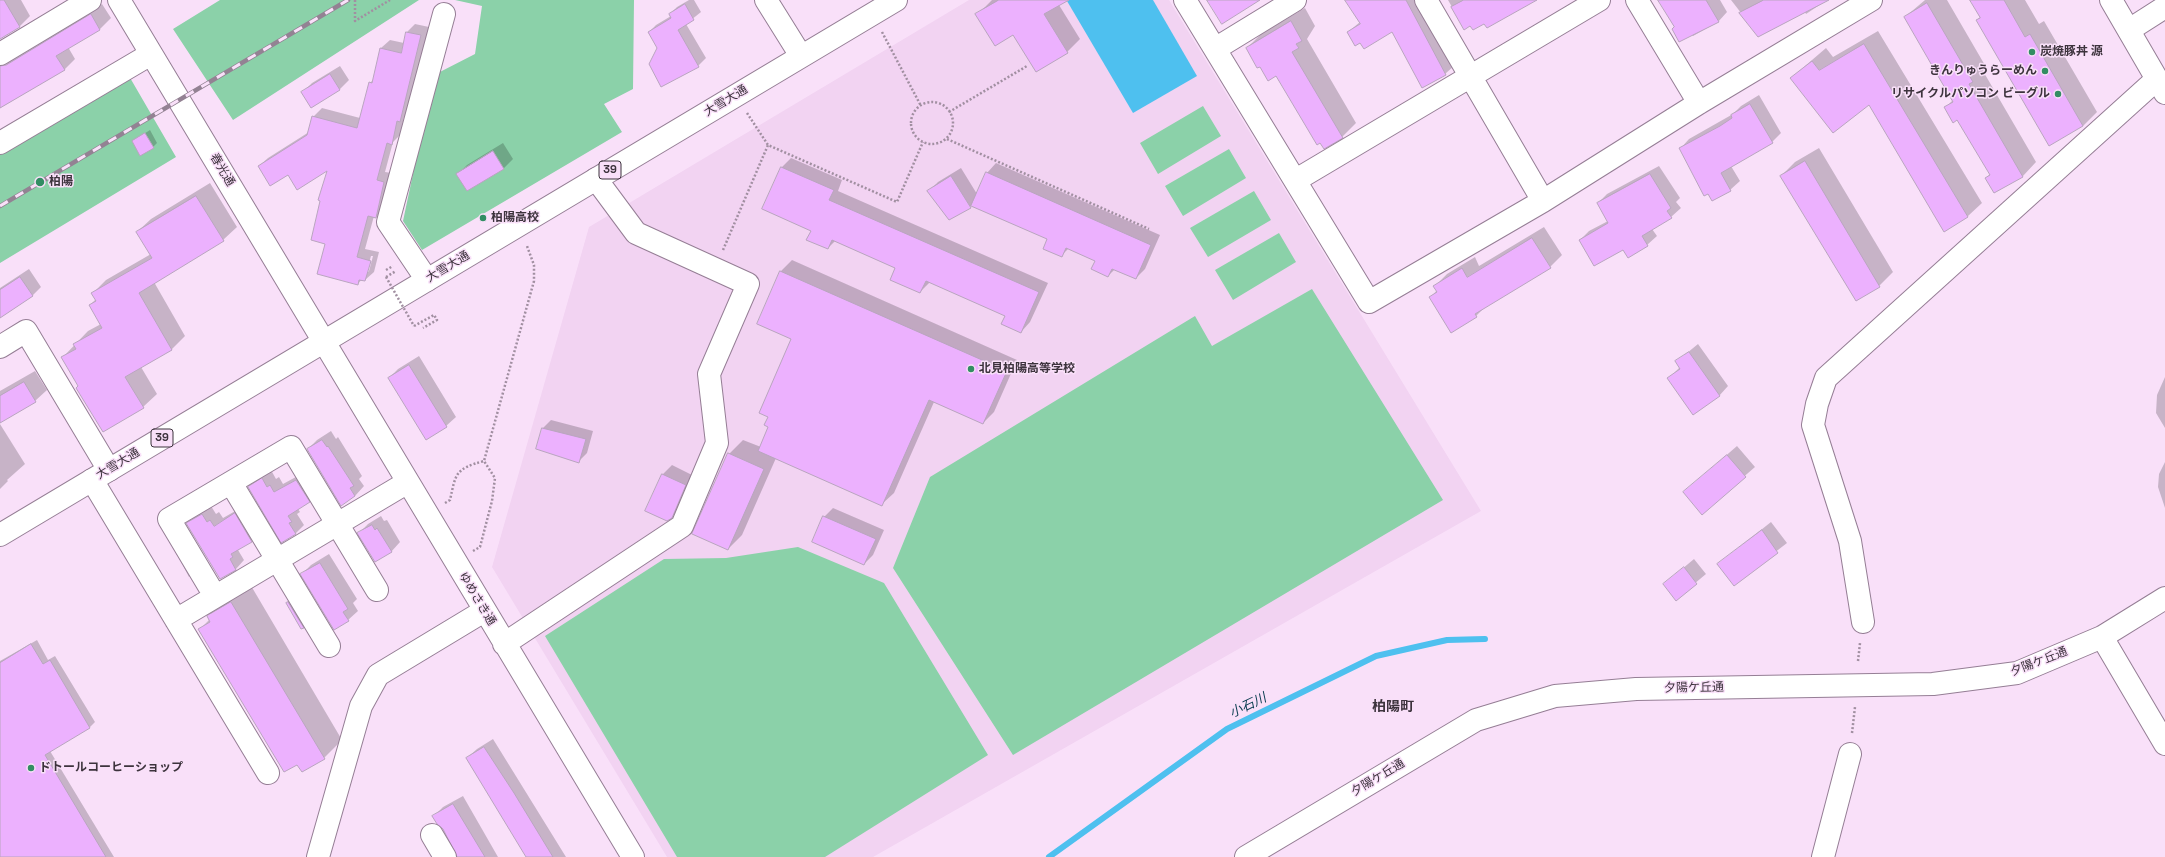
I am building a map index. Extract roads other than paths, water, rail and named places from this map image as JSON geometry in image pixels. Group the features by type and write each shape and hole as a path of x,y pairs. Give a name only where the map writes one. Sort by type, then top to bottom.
{"main road":[{"path":"0,54 90,0"},
{"name":"春光通","path":"119,0 325,340"},
{"path":"766,0 801,56"},
{"name":"大雪大通","path":"0,535 896,0"},
{"path":"1185,0 1370,302 1543,201 1860,3"},
{"path":"1215,49 1295,0"},
{"path":"1426,0 1543,201"},
{"path":"1296,180 1599,0"},
{"path":"1637,0 1699,103"},
{"path":"1863,622 1850,540 1813,425 1817,404 1826,378 2161,86 2111,0"},
{"path":"2129,30 2165,7"},
{"path":"427,280 388,222 444,14"},
{"path":"0,143 151,54"},
{"path":"504,644 682,526 717,443 709,374 748,284 636,233 596,179"},
{"path":"0,347 26,331 176,620 268,773"},
{"name":"ゆめさき通","path":"325,340 484,611 633,857"},
{"path":"215,596 169,519 291,447 376,590"},
{"path":"176,620 408,482"},
{"path":"231,483 328,646"},
{"name":"夕陽ケ丘通","path":"1246,857 1476,720 1555,696 1636,689 1933,684 2016,673 2102,637 2165,598"},
{"path":"318,857 361,706 378,675 484,611"},
{"path":"2102,637 2165,744"},
{"path":"1822,857 1850,754"},
{"path":"432,835 445,857"}],"water":[{"path":"1153,0 1197,76 1133,113 1067,1"}],"waterway":[{"name":"小石川","path":"1049,857 1227,729 1376,656 1447,640 1485,639"}],"railway":[{"path":"0,206 348,0"}],"place":[{"name":"炭焼豚丼 源","path":"2032,52"},
{"name":"きんりゅうらーめん","path":"2045,71"},
{"name":"リサイクルパソコン ビーグル","path":"2058,94"},
{"name":"柏陽","path":"40,182"},
{"name":"柏陽高校","path":"483,218"},
{"name":"北見柏陽高等学校","path":"971,369"},
{"name":"ドトールコーヒーショップ","path":"31,768"}],"district":[{"name":"柏陽町","path":"1393,707"}]}
